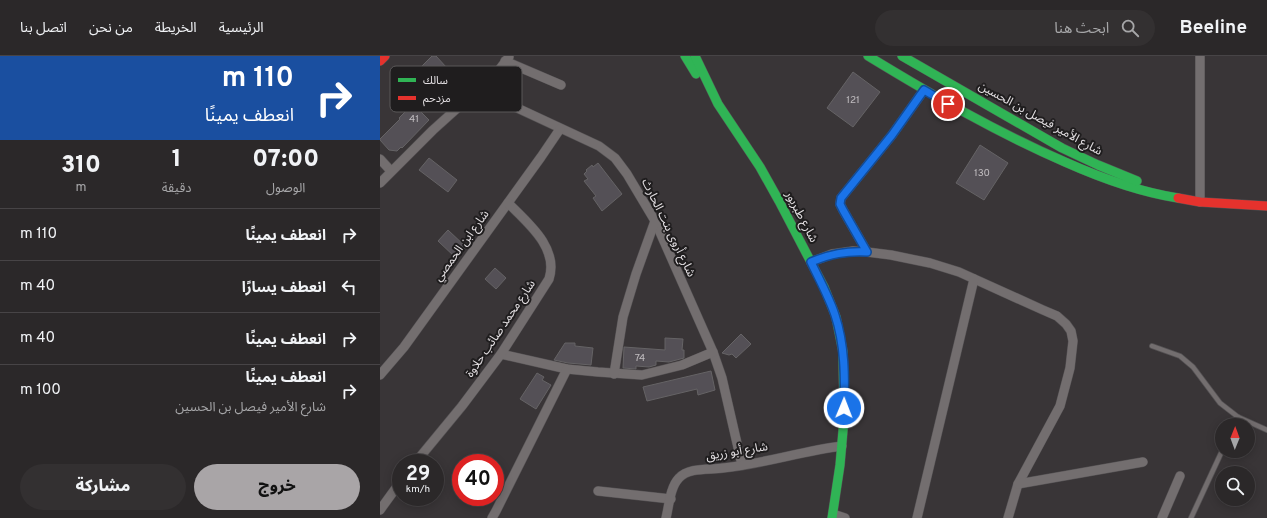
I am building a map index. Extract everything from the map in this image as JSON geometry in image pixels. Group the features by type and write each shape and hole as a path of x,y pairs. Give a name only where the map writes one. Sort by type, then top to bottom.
{"street":[{"path":"380,60 385,56"},
{"name":"شارع طبربور","path":"685,56 706,92 718,104"},
{"name":"شارع طبربور","path":"695,56 718,104 766,177 831,303 841,339 844,375 842,446 832,516"},
{"name":"شارع الأمير فيصل بن الحسين","path":"868,56 924,90 1030,148 1097,176 1152,193 1267,206"},
{"name":"شارع الأمير فيصل بن الحسين","path":"902,56 1062,148 1104,168 1146,184 1200,198 1267,199"},
{"path":"1200,56 1200,198"},
{"path":"507,58 561,85"},
{"path":"867,252 843,210 840,201 892,135 924,90"},
{"path":"974,117 986,104"},
{"name":"شارع أروى بنت الحارث","path":"522,110 599,146 615,158 627,174 655,221 713,352 727,397 742,465"},
{"path":"380,183 453,112"},
{"name":"شارع ابن الحمصي","path":"380,375 404,347 560,128"},
{"path":"380,159 391,171"},
{"name":"شارع محمد صائب حلاوة","path":"422,454 462,406 501,354 546,284 551,272 551,259 548,249 533,229 508,203"},
{"path":"614,374 623,317 636,274 655,221"},
{"path":"811,262 842,252 867,252 930,263 954,270 1057,316 1066,324 1071,331 1073,341 1070,368 1060,406 1018,484 1008,518"},
{"path":"918,518 974,279"},
{"path":"501,354 567,369 614,374 642,375 655,373 682,365 713,352"},
{"path":"492,518 567,369"},
{"name":"شارع أبو زريق","path":"666,518 674,485 679,477 686,472 725,468 778,458 804,451 842,446"},
{"path":"1018,484 1143,462"},
{"path":"1162,518 1180,476"},
{"path":"598,491 671,499"},
{"path":"380,510 392,493"},
{"path":"832,516 845,518"}],"lane":[{"path":"1152,346 1180,356 1194,367 1220,403 1238,417 1267,430"},
{"path":"1191,518 1219,458"}],"building":[{"path":"432,56 436,56 445,66 422,66"},
{"path":"853,72 880,92 853,127 827,108"},
{"path":"405,112 421,112 429,120 402,148 401,147 397,151 389,150 380,139 400,119 399,118"},
{"path":"980,145 1008,163 984,200 956,183"},
{"path":"429,158 457,180 448,192 419,170"},
{"path":"598,163 622,194 602,211 593,198 596,196 584,181 588,179 584,174 587,171 586,170 592,165 593,167"},
{"path":"448,230 466,247 456,258 438,241"},
{"path":"495,268 506,278 496,289 485,279"},
{"path":"741,334 751,344 736,358 732,354 729,355 722,353"},
{"path":"665,338 683,339 682,350 684,350 684,358 669,362 656,361 656,365 649,367 636,366 636,369 623,368 624,347 665,350"},
{"path":"565,343 575,343 575,346 593,348 591,365 554,360"},
{"path":"711,371 715,390 698,395 697,389 647,401 643,387"},
{"path":"537,373 544,377 542,380 551,385 536,409 520,399"}],"traffic: fast":[{"path":"685,56 696,74"},
{"path":"695,56 718,104 760,167 779,201 824,287 836,317 843,352 844,419 840,465 832,518"},
{"path":"868,56 965,112 1039,150 1120,184 1178,198"},
{"path":"902,56 1062,148 1137,181"}],"traffic: jam":[{"path":"380,61 385,56"},
{"path":"1178,198 1200,202 1267,206"}],"route":[{"path":"844,408 843,352 839,330 831,303 811,262 842,252 867,252 840,204 841,198 892,135 924,90 948,104"}]}
